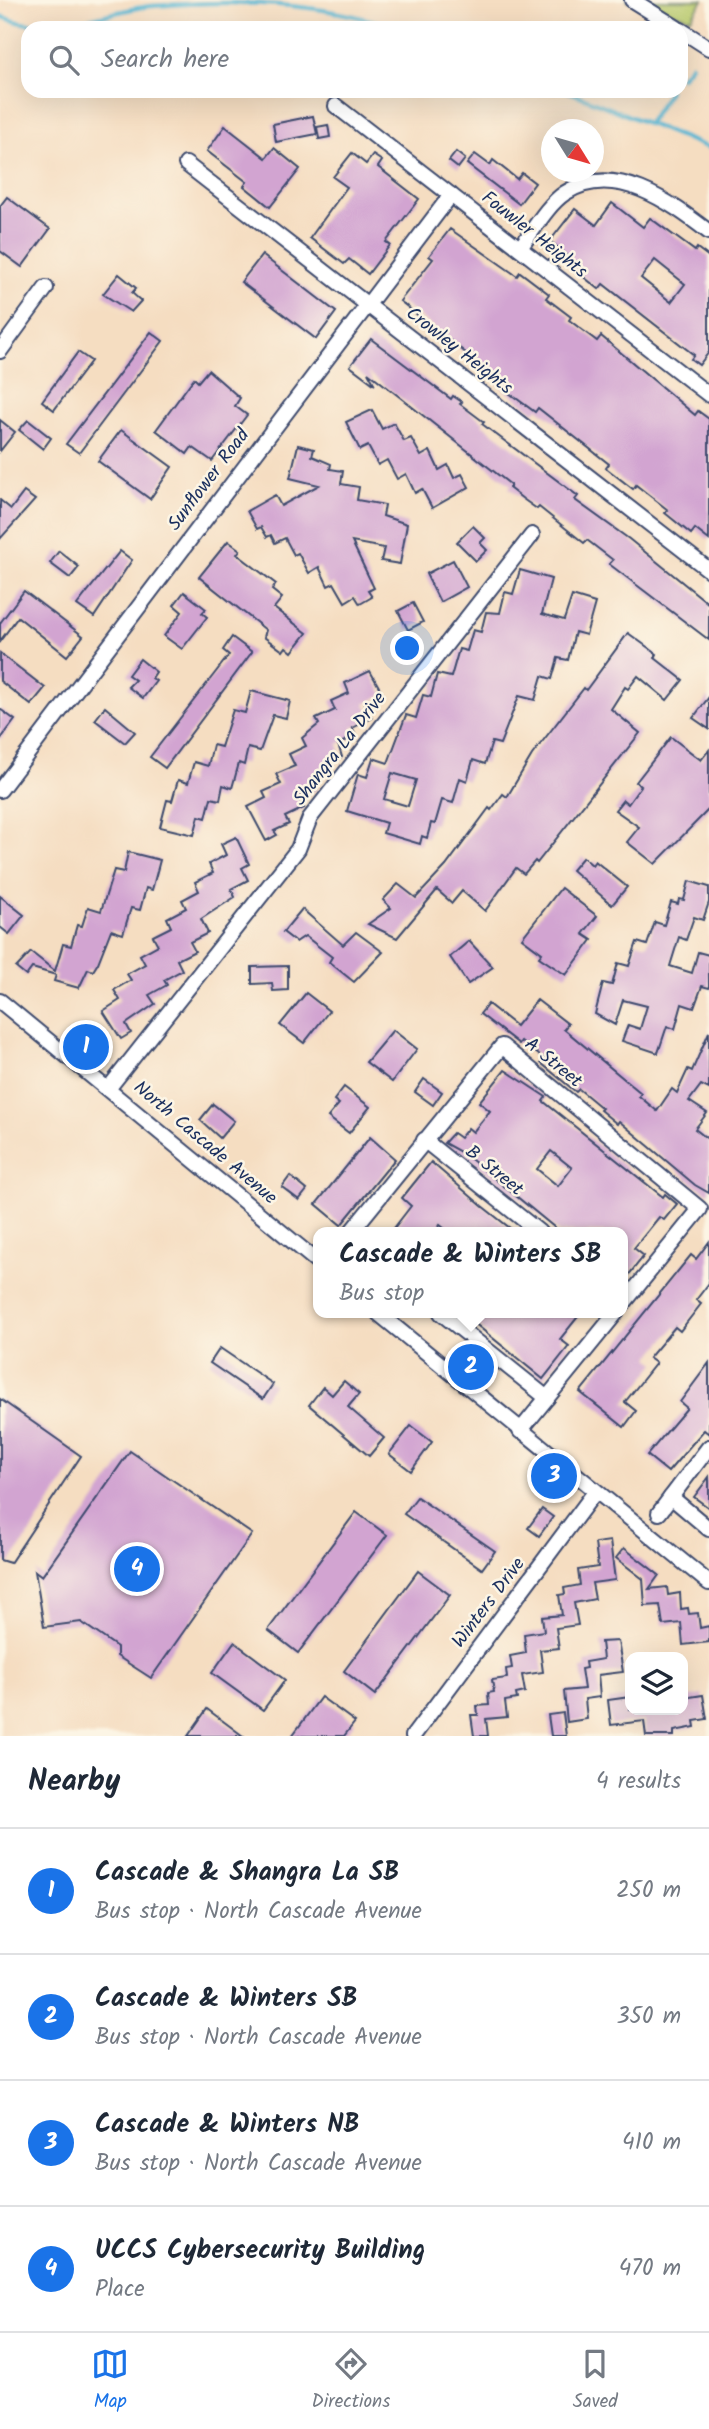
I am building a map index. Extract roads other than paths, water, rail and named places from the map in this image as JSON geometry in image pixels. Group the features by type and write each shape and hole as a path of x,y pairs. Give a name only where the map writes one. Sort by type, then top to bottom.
{"street":[{"path":"632,0 666,21"},
{"path":"688,35 709,48"},
{"name":"Fouwler Heights","path":"336,106 709,395"},
{"name":"Crowley Heights","path":"186,164 709,569"},
{"path":"520,248 563,194 592,182 606,182 657,195 709,232"},
{"name":"Sunflower Road","path":"0,790 451,195"},
{"path":"0,351 46,288"},
{"name":"Shangra La Drive","path":"108,1088 298,849 310,818 532,535"},
{"name":"North Cascade Avenue","path":"0,1001 313,1258"},
{"name":"A Street","path":"355,1227 502,1046 700,1209 628,1298"},
{"name":"B Street","path":"424,1140 533,1227"},
{"path":"384,1318 709,1583"},
{"path":"447,1318 547,1398"},
{"path":"520,1431 612,1318"},
{"path":"645,1532 709,1447"},
{"name":"Winters Drive","path":"413,1736 595,1492"},
{"path":"671,1497 709,1529"}],"waterway":[{"path":"80,21 152,6 213,3 306,8 373,21"},
{"path":"0,16 21,23"},
{"path":"688,69 691,65"},
{"path":"584,98 709,148"},
{"path":"648,124 665,98"}],"place":[{"name":"Cascade & Shangra La SB","path":"86,1047"},
{"name":"Cascade & Winters SB","path":"471,1367"},
{"name":"Cascade & Winters NB","path":"554,1476"},
{"name":"UCCS Cybersecurity Building","path":"137,1569"}]}
